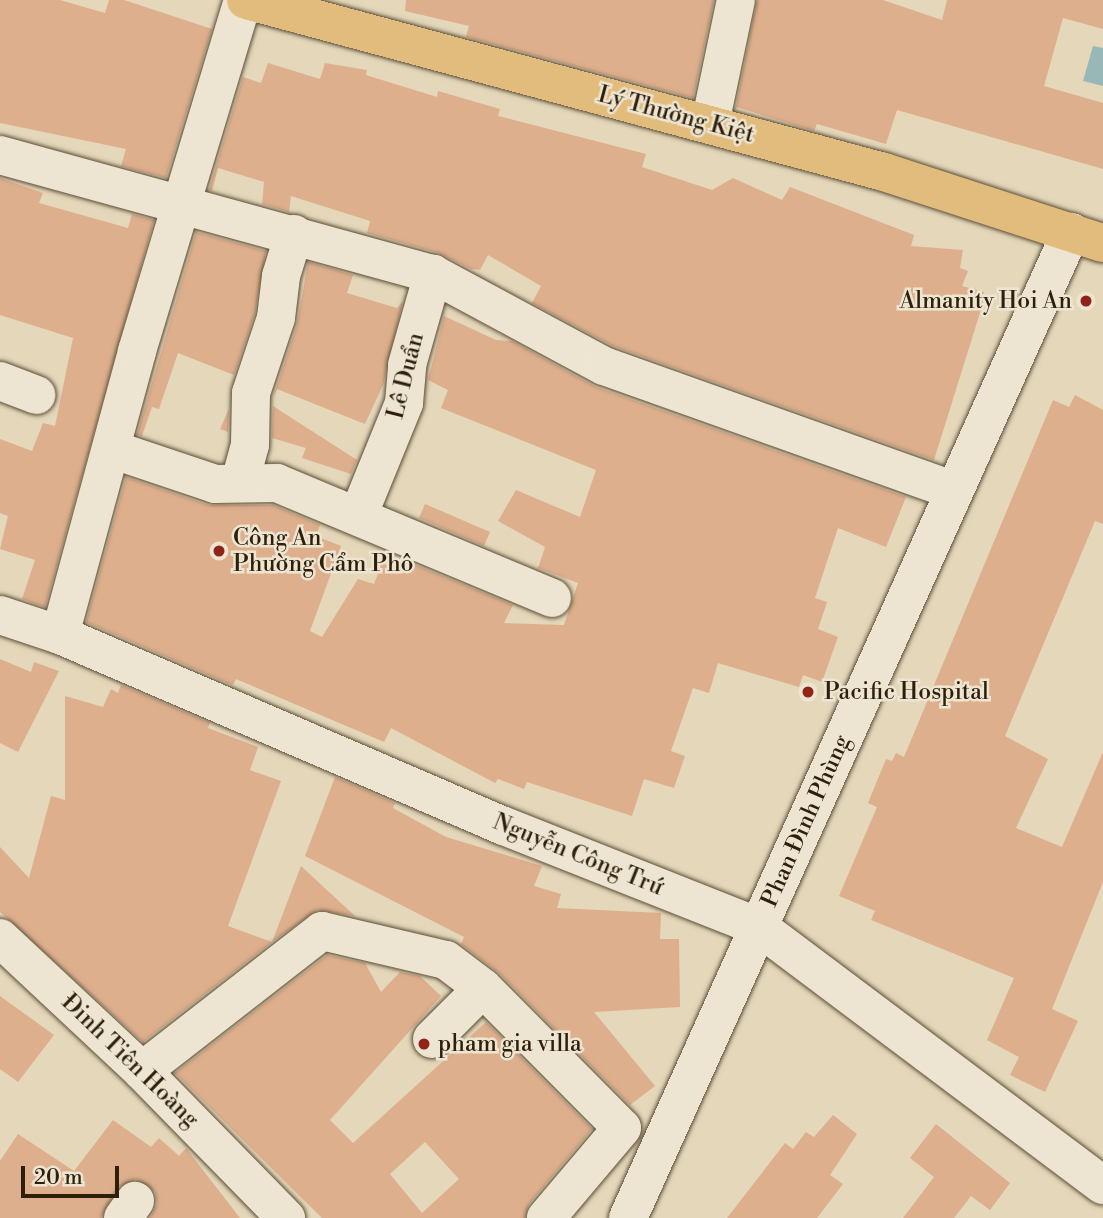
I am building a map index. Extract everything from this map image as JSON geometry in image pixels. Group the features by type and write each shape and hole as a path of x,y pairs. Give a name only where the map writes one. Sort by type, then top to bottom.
{"main road":[{"name":"Lý Thường Kiệt","path":"245,0 884,172 1087,237"}],"street":[{"path":"60,635 111,449 245,0"},
{"path":"710,124 736,0"},
{"path":"0,155 433,274 604,366 952,490"},
{"path":"240,482 250,445 251,393 276,318 281,276 295,234"},
{"name":"Phan Đình Phùng","path":"628,1218 952,490 1087,237"},
{"name":"Lê Duẩn","path":"358,516 404,403 407,365 433,274"},
{"path":"0,381 36,394"},
{"path":"111,449 215,484 277,483 552,598"},
{"name":"Nguyễn Công Trứ","path":"0,615 60,635 504,826 759,927 1103,1185"},
{"path":"142,1071 322,930 446,960 483,988 622,1128 546,1218"},
{"name":"Đinh Tiên Hoàng","path":"0,938 142,1071 286,1218"},
{"path":"432,1039 483,988"}],"water":[{"path":"1093,46 1103,48 1103,86 1083,81"}],"building":[{"path":"0,0 60,0 105,13 109,0 124,0 212,29 166,178 121,166 126,149 0,123"},
{"path":"406,0 714,0 693,98 466,37 469,26 405,11"},
{"path":"757,0 883,0 942,20 947,0 1103,0 1103,29 1063,18 1044,86 1103,103 1103,169 897,110 886,144 817,124 814,131 736,107"},
{"path":"268,63 320,79 325,63 367,70 366,75 437,97 438,91 500,109 498,116 646,154 642,167 712,190 733,178 782,200 790,187 914,235 911,246 963,250 960,268 968,271 962,286 984,292 984,300 934,460 613,346 532,303 541,286 488,255 480,270 471,269 439,253 367,233 370,221 291,196 289,212 262,204 264,182 218,168 212,191 209,190 243,77 261,83"},
{"path":"0,178 43,193 39,203 128,228 132,214 154,220 45,607 22,599 35,560 0,549 8,516 0,513 0,439 32,451 43,423 55,426 73,338 0,315"},
{"path":"196,232 266,251 255,313 234,375 178,353 159,409 152,407 142,436 137,435"},
{"path":"308,262 353,275 347,293 397,308 403,301 383,385 365,424 277,389 273,398 297,325"},
{"path":"444,316 496,340 512,341 596,387 906,497 886,547 838,528 815,598 827,602 818,629 838,637 822,682 803,675 799,687 718,663 709,693 693,688 671,751 685,756 674,788 644,779 632,816 527,782 524,789 498,779 495,783 391,728 384,742 236,679 233,685 227,683 86,622 126,477 208,505 273,505 320,525 316,536 341,546 310,631 322,637 358,579 374,584 382,563 396,569 401,559 513,605 504,623 564,625 578,583 538,568 545,547 498,521 516,490 580,517 596,470 441,408 448,390 428,380"},
{"path":"1075,395 1103,410 1103,524 1095,521 1005,736 1048,759 1016,828 1062,847 1103,752 1103,882 1052,1009 1078,1021 1045,1092 1010,1075 1019,1057 987,1040 1014,978 871,920 875,911 839,896 877,807 868,803 886,759 892,761 896,753 904,757 1053,400 1069,407"},
{"path":"273,406 357,460 351,474 302,458 306,448 272,438"},
{"path":"229,409 228,432 220,429"},
{"path":"425,504 490,532 484,546 419,518"},
{"path":"0,659 31,672 34,662 59,671 18,752 0,743"},
{"path":"121,685 210,723 208,728 258,747 250,770 281,781 228,926 272,942 143,1042 0,912 0,847 29,878 51,796 65,800 65,696 103,707 111,689 118,693"},
{"path":"335,777 395,803 393,808 446,837 542,866 534,886 561,894 557,908 661,913 660,939 679,939 680,1007 594,1012 655,1086 630,1105 499,973 461,944 464,937 305,856"},
{"path":"301,866 355,916 317,910 272,942"},
{"path":"327,955 365,963 381,992 400,972 420,976 441,996 330,1120 353,1143 486,1022 592,1129 529,1204 525,1218 322,1218 175,1073","holes":["425,1142 459,1179 422,1213 390,1174"]},
{"path":"0,996 54,1035 18,1082 0,1069"},
{"path":"833,1115 857,1134 830,1175 843,1184 817,1218 727,1218 785,1143 793,1149 806,1132 814,1137"},
{"path":"113,1120 151,1147 159,1138 179,1156 186,1148 240,1218 150,1218 157,1204 155,1192 136,1179 117,1188 101,1218 0,1218 0,1161 18,1134 74,1171"},
{"path":"936,1124 1010,1183 990,1210 971,1196 954,1218 903,1218 934,1177 910,1158"}],"place":[{"name":"Almanity Hoi An","path":"1086,301"},
{"name":"Công An Phường Cẩm Phô","path":"219,551"},
{"name":"Pacific Hospital","path":"808,692"},
{"name":"pham gia villa","path":"424,1044"}]}
